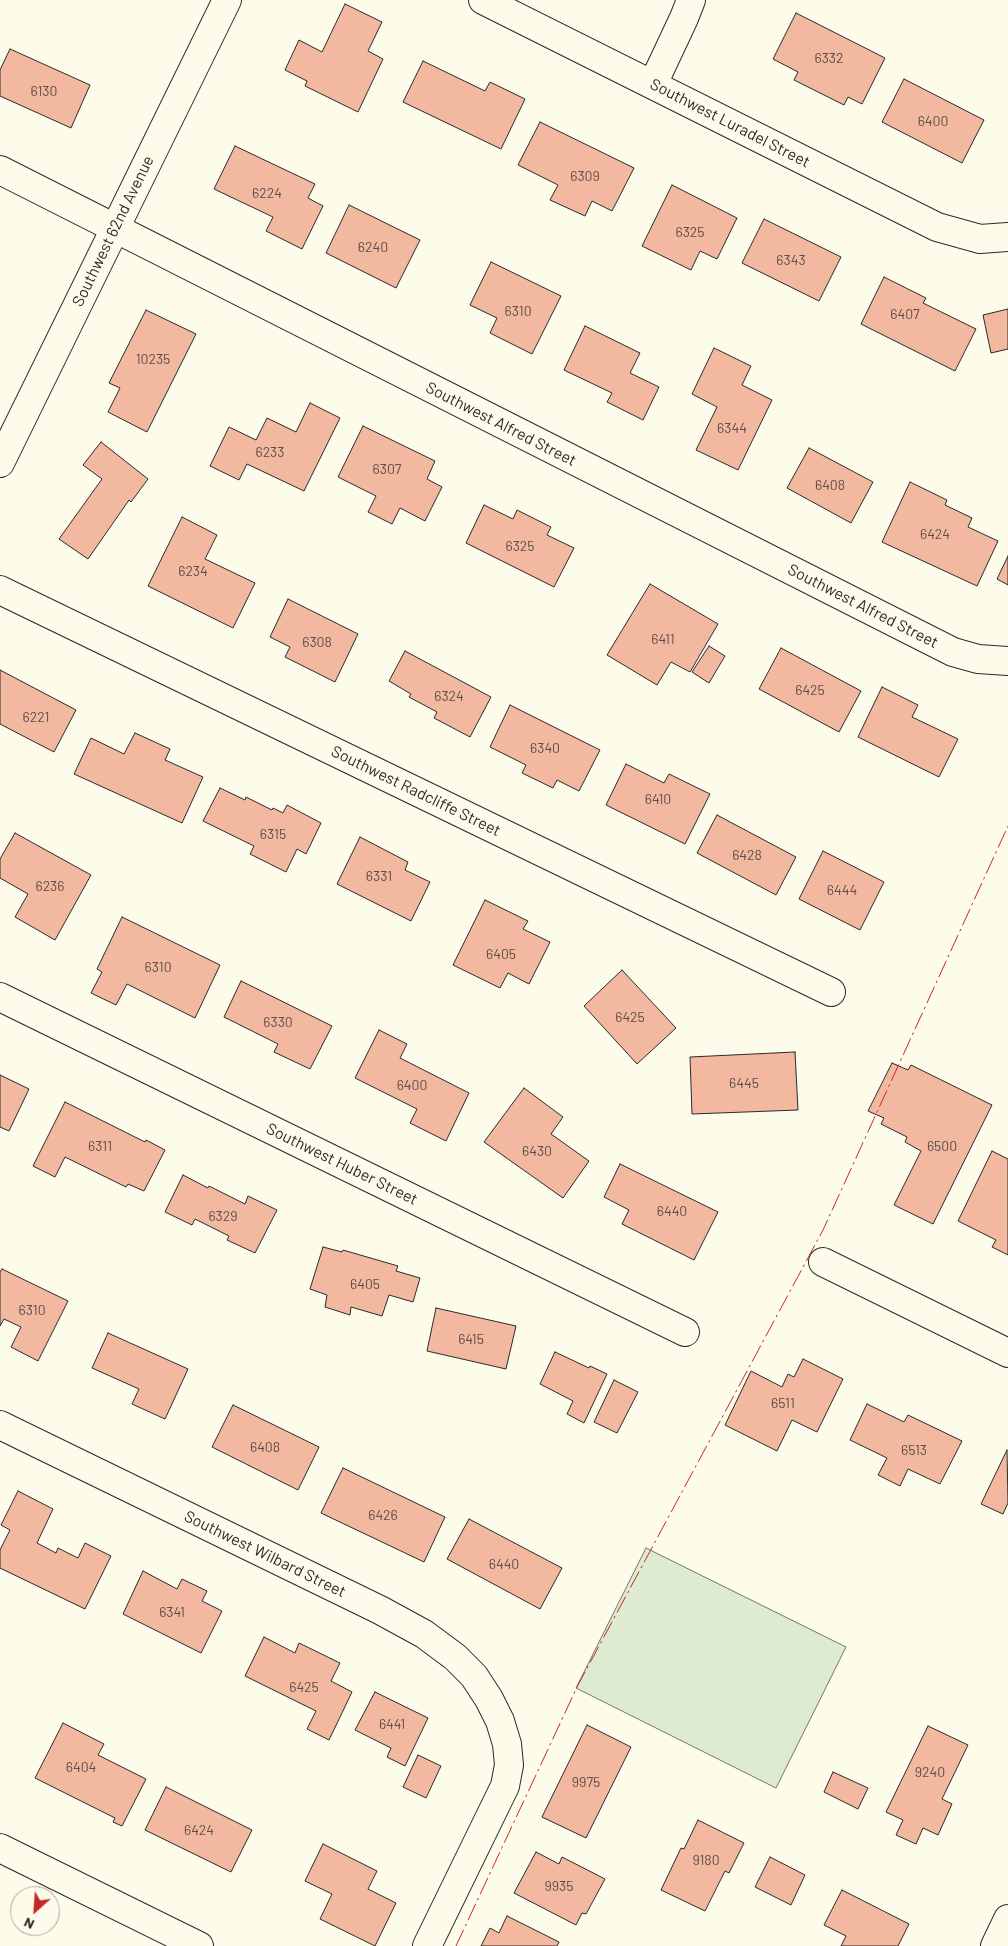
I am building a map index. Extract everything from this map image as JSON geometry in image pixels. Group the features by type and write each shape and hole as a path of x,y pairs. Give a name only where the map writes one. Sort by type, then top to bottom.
{"street":[{"name":"Southwest 62nd Avenue","path":"0,463 114,228 228,0"},
{"name":"Southwest Luradel Street","path":"483,0 937,227 980,239 1008,236"},
{"path":"652,84 691,0"},
{"name":"Southwest Alfred Street","path":"0,170 953,652 978,659 1008,661"},
{"name":"Southwest Radcliffe Street","path":"0,590 831,992"},
{"name":"Southwest Huber Street","path":"0,997 685,1332"},
{"path":"823,1262 1008,1353"},
{"name":"Southwest Wilbard Street","path":"0,1425 380,1610 424,1634 455,1657 474,1676 500,1721 507,1744 509,1765 505,1786 427,1946"},
{"path":"0,1848 199,1946"},
{"path":"995,1946 1008,1919"}],"green space":[{"path":"646,1548 846,1647 776,1788 576,1688"}],"building":[{"path":"345,4 382,22 368,51 383,59 358,112 305,86 307,81 285,70 299,40 322,52"},
{"path":"796,13 885,58 862,104 848,97 844,105 794,80 798,72 773,59"},
{"path":"10,49 90,85 71,128 0,96 0,70"},
{"path":"423,61 485,91 490,82 525,99 501,149 403,102"},
{"path":"904,79 984,120 962,163 882,122"},
{"path":"540,122 634,168 612,211 592,201 585,216 550,200 558,185 518,165"},
{"path":"235,146 315,184 308,198 323,206 302,249 266,231 273,217 214,189"},
{"path":"672,185 737,218 717,259 700,251 691,270 642,246"},
{"path":"349,205 420,240 396,288 326,253"},
{"path":"764,219 841,257 819,301 742,263"},
{"path":"491,262 561,296 532,354 490,333 497,318 470,305"},
{"path":"884,277 926,298 923,303 976,329 955,371 861,324"},
{"path":"1008,309 1008,349 991,353 983,315"},
{"path":"146,310 196,334 147,432 108,412 120,388 109,383"},
{"path":"585,326 640,353 630,373 659,387 643,420 607,402 612,393 564,370"},
{"path":"714,348 751,366 742,385 772,400 738,470 696,450 717,407 692,394"},
{"path":"310,403 340,418 304,491 247,464 239,480 210,466 229,427 256,440 267,418 296,432"},
{"path":"363,426 435,461 427,479 442,487 425,521 400,508 392,524 368,512 376,496 338,477"},
{"path":"101,442 148,479 131,502 129,500 88,559 59,539 102,479 83,465"},
{"path":"809,448 873,482 851,523 787,488"},
{"path":"910,482 947,500 945,505 972,518 968,527 998,541 977,586 882,542"},
{"path":"484,505 513,519 517,510 551,527 547,535 574,548 554,587 466,543"},
{"path":"182,517 217,535 205,559 255,583 233,628 148,586"},
{"path":"1008,556 1008,585 997,579"},
{"path":"650,584 718,624 690,672 671,662 657,685 607,655"},
{"path":"288,599 358,634 335,682 285,657 290,647 270,637"},
{"path":"709,646 725,656 709,683 692,672"},
{"path":"781,648 861,691 839,732 759,689"},
{"path":"405,651 491,697 470,737 434,718 437,712 409,697 411,694 389,681"},
{"path":"0,670 76,710 54,752 0,724"},
{"path":"882,687 918,705 912,717 958,739 939,777 858,737"},
{"path":"510,705 600,750 579,791 557,780 553,788 522,773 526,765 490,747"},
{"path":"135,733 170,749 165,760 203,777 182,823 74,774 91,738 124,754"},
{"path":"626,764 664,783 669,774 710,794 685,844 606,805"},
{"path":"220,788 245,800 246,797 272,810 273,808 283,813 287,805 321,823 306,854 297,849 286,872 250,854 254,846 203,821"},
{"path":"717,815 796,857 776,895 697,853"},
{"path":"15,833 91,875 55,940 15,917 28,894 0,878 0,859"},
{"path":"360,837 408,862 405,870 430,882 411,921 337,884"},
{"path":"823,851 884,882 860,930 799,899"},
{"path":"485,900 528,921 523,929 550,942 529,984 508,973 500,988 453,965"},
{"path":"122,917 220,965 195,1018 127,984 116,1005 91,993 102,972 97,969"},
{"path":"622,970 676,1028 637,1064 584,1006"},
{"path":"241,981 332,1026 310,1069 274,1052 278,1044 224,1017"},
{"path":"379,1030 407,1044 400,1058 469,1093 446,1141 410,1123 417,1109 355,1078"},
{"path":"795,1052 798,1110 692,1114 690,1057"},
{"path":"892,1063 908,1070 911,1065 992,1105 933,1224 894,1205 921,1151 905,1142 907,1137 881,1124 884,1118 868,1111"},
{"path":"0,1075 29,1089 9,1131 0,1127"},
{"path":"524,1088 563,1117 551,1134 589,1161 563,1198 484,1142"},
{"path":"65,1102 165,1150 144,1191 128,1184 126,1187 65,1157 55,1177 33,1166"},
{"path":"992,1151 1008,1159 1008,1255 992,1247 996,1240 958,1221"},
{"path":"620,1164 718,1212 694,1260 622,1224 629,1210 604,1197"},
{"path":"183,1175 245,1204 248,1196 277,1210 255,1253 227,1240 229,1236 195,1219 192,1225 165,1212"},
{"path":"323,1247 342,1252 343,1250 398,1266 396,1271 420,1278 413,1302 389,1295 382,1316 351,1307 350,1315 325,1307 327,1295 310,1289"},
{"path":"2,1269 68,1301 38,1361 11,1347 21,1327 4,1319 0,1326 0,1272"},
{"path":"436,1308 516,1326 506,1369 427,1351"},
{"path":"108,1333 188,1369 165,1419 132,1404 139,1389 92,1368"},
{"path":"555,1352 607,1374 584,1423 567,1414 573,1401 540,1384"},
{"path":"803,1359 843,1379 817,1432 792,1420 777,1451 725,1425 751,1371 782,1387 788,1374 794,1377"},
{"path":"614,1380 638,1392 617,1433 594,1422"},
{"path":"867,1404 904,1422 908,1415 962,1441 940,1484 908,1469 900,1486 878,1475 887,1458 850,1440"},
{"path":"233,1405 319,1447 298,1490 212,1447"},
{"path":"1007,1450 1008,1503 1003,1514 981,1504"},
{"path":"343,1468 445,1517 424,1562 321,1513"},
{"path":"18,1491 53,1509 37,1543 56,1553 58,1548 78,1558 85,1543 111,1556 85,1609 0,1568 0,1550 10,1530 1,1525"},
{"path":"469,1519 562,1568 540,1609 447,1559"},
{"path":"143,1571 177,1589 182,1579 207,1591 202,1601 222,1611 201,1653 123,1614"},
{"path":"264,1637 295,1653 299,1643 340,1663 331,1681 352,1692 329,1740 307,1729 316,1711 245,1676"},
{"path":"375,1692 428,1718 405,1766 387,1757 391,1748 355,1730"},
{"path":"63,1723 104,1744 98,1755 146,1779 122,1826 113,1822 115,1818 35,1778"},
{"path":"587,1725 631,1747 586,1838 542,1817"},
{"path":"928,1726 968,1745 942,1799 952,1804 938,1835 923,1828 916,1844 896,1835 903,1820 886,1812"},
{"path":"418,1755 441,1766 426,1798 403,1787"},
{"path":"833,1772 868,1788 858,1809 824,1792"},
{"path":"166,1787 252,1830 231,1872 145,1830"},
{"path":"698,1820 744,1843 729,1873 725,1871 705,1911 661,1890 681,1848 684,1849"},
{"path":"323,1844 377,1871 368,1889 396,1903 375,1946 320,1919 332,1894 305,1881"},
{"path":"536,1852 559,1864 562,1857 605,1879 586,1914 582,1913 576,1925 514,1893"},
{"path":"770,1857 805,1875 791,1905 755,1887"},
{"path":"842,1890 909,1924 898,1946 841,1946 846,1936 824,1925"},
{"path":"507,1916 559,1942 557,1946 481,1946 490,1928 499,1933"}],"power":[{"path":"456,1946 578,1685 823,1230 1008,826"}]}
